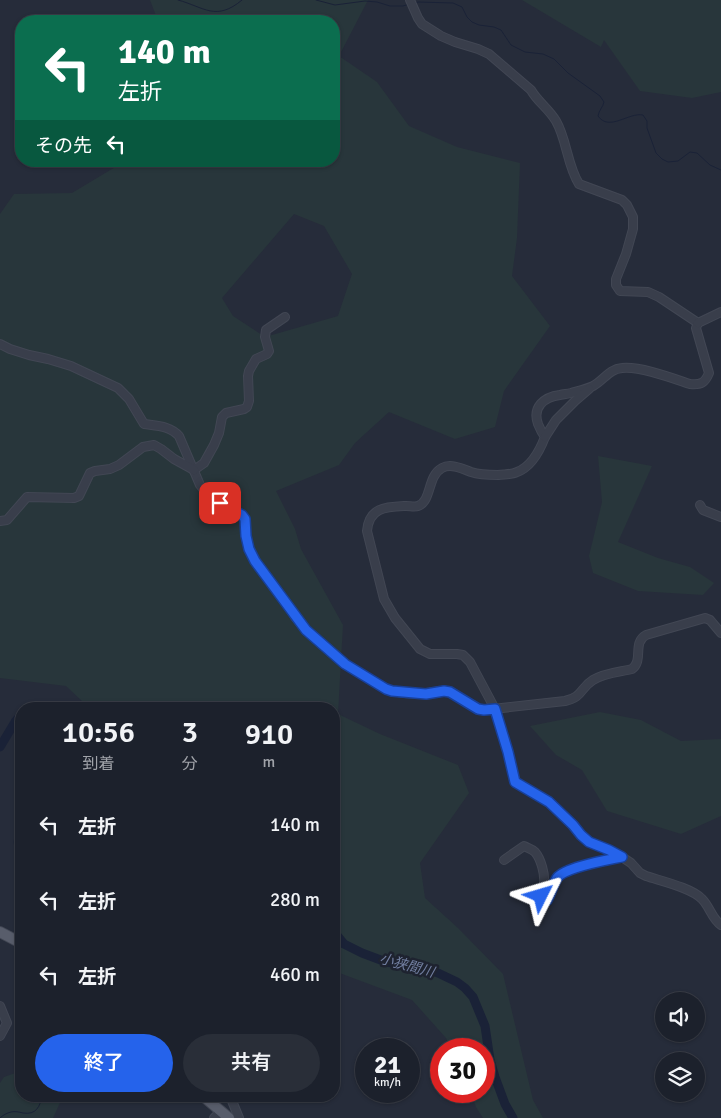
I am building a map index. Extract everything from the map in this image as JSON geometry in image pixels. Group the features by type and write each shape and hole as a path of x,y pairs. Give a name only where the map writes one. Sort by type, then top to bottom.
{"main road":[{"path":"0,932 15,940"},
{"path":"208,1102 221,1116"}],"street":[{"path":"410,0 422,24 441,36 489,54 531,90 556,121 579,184 609,194 622,200 627,205 633,217 633,229 616,279 616,285 620,291 648,292 659,297 698,323"},
{"path":"721,312 698,323 696,328 709,373 707,378 698,385 632,367 619,368 609,372 574,401 556,420 545,437 541,448 528,465 519,472 487,475 456,467 442,468 434,475 426,499 422,503 417,506 384,508 377,511 371,516 367,531 384,598 394,618 420,649 425,652 430,654 457,654 467,658 495,709 515,782 549,802 589,842 622,857 646,876 700,896 716,922 721,925"},
{"path":"194,470 204,463 214,445 219,433 222,417 226,413 247,407 249,401 249,371 256,359 267,354 269,351 264,333 285,317"},
{"path":"0,344 10,350 71,366 118,388 129,399 144,424 174,430 180,436 200,485 208,495 242,515 245,519 249,549 255,561 295,617 306,630 345,664 386,689 426,694 450,692 478,709 484,710 574,699 590,681 598,676 632,669 636,666 639,644 646,635 705,618 710,620 721,633"},
{"path":"545,437 541,433 536,417 537,410 542,401 594,385"},
{"path":"0,521 7,520 27,497 74,498 79,496 90,473 110,469 118,465 142,447 154,445 194,470"},
{"path":"700,505 703,510 721,517"},
{"path":"504,860 524,846 534,851 538,856 544,875 541,896 545,901 549,897 558,876 587,864 622,857"},
{"path":"0,1006 6,1023 0,1036"},
{"path":"232,1102 239,1118"}],"shaded area":[{"path":"150,0 368,0 340,54 340,15 156,15"},
{"path":"522,0 721,0 721,92 692,98 640,91 604,40 601,47"},
{"path":"340,57 377,82 409,126 457,147 520,163 517,238 512,276 550,326 504,391 495,427 455,439 389,412 355,443 339,465 276,491 295,529 301,549 343,625 339,702 83,702 66,686 0,678 0,214 14,194 72,193 115,167 340,167","holes":["294,214 324,226 352,274 338,316 265,337 233,316 222,298"]},
{"path":"598,456 652,466 618,542 658,558 690,567 714,583 703,595 638,591 593,573 589,556 602,502"},
{"path":"600,712 641,720 681,741 721,739 721,816 681,834 607,811 582,770 556,755 530,726"},
{"path":"340,715 380,734 458,765 469,793 420,863 425,898 458,928 503,974 533,1100 543,1118 483,1118 474,1103 495,1103 495,1038 446,1038 412,1000 340,973"},
{"path":"15,1073 15,1102 60,1102 53,1118 0,1118 0,1083 4,1077"}],"waterway":[{"path":"178,0 217,12 233,7 242,0"},
{"path":"316,0 335,5 365,1 390,6 409,4"},
{"path":"415,3 453,3 462,7 472,22 501,30 511,45 525,52 543,54 554,59 568,73 600,96 604,102 598,116 603,120 613,122 632,116 643,115 647,121 647,128 656,153 662,159 668,162 678,161 690,152 697,153 710,165 721,170"},
{"name":"小狭間川","path":"0,747 15,722"},
{"name":"小狭間川","path":"340,939 344,944 362,953 386,962 424,968 457,982 465,988 473,997 485,1026 490,1060 495,1077 505,1104 513,1118"},
{"path":"0,1118 11,1112 31,1113 39,1107 40,1102"}],"route":[{"path":"220,503 242,515 245,519 249,549 255,561 306,630 345,664 386,689 426,694 450,692 478,709 495,709 515,782 549,802 589,842 622,857 587,864 558,876 547,900 542,899 541,896"}]}
